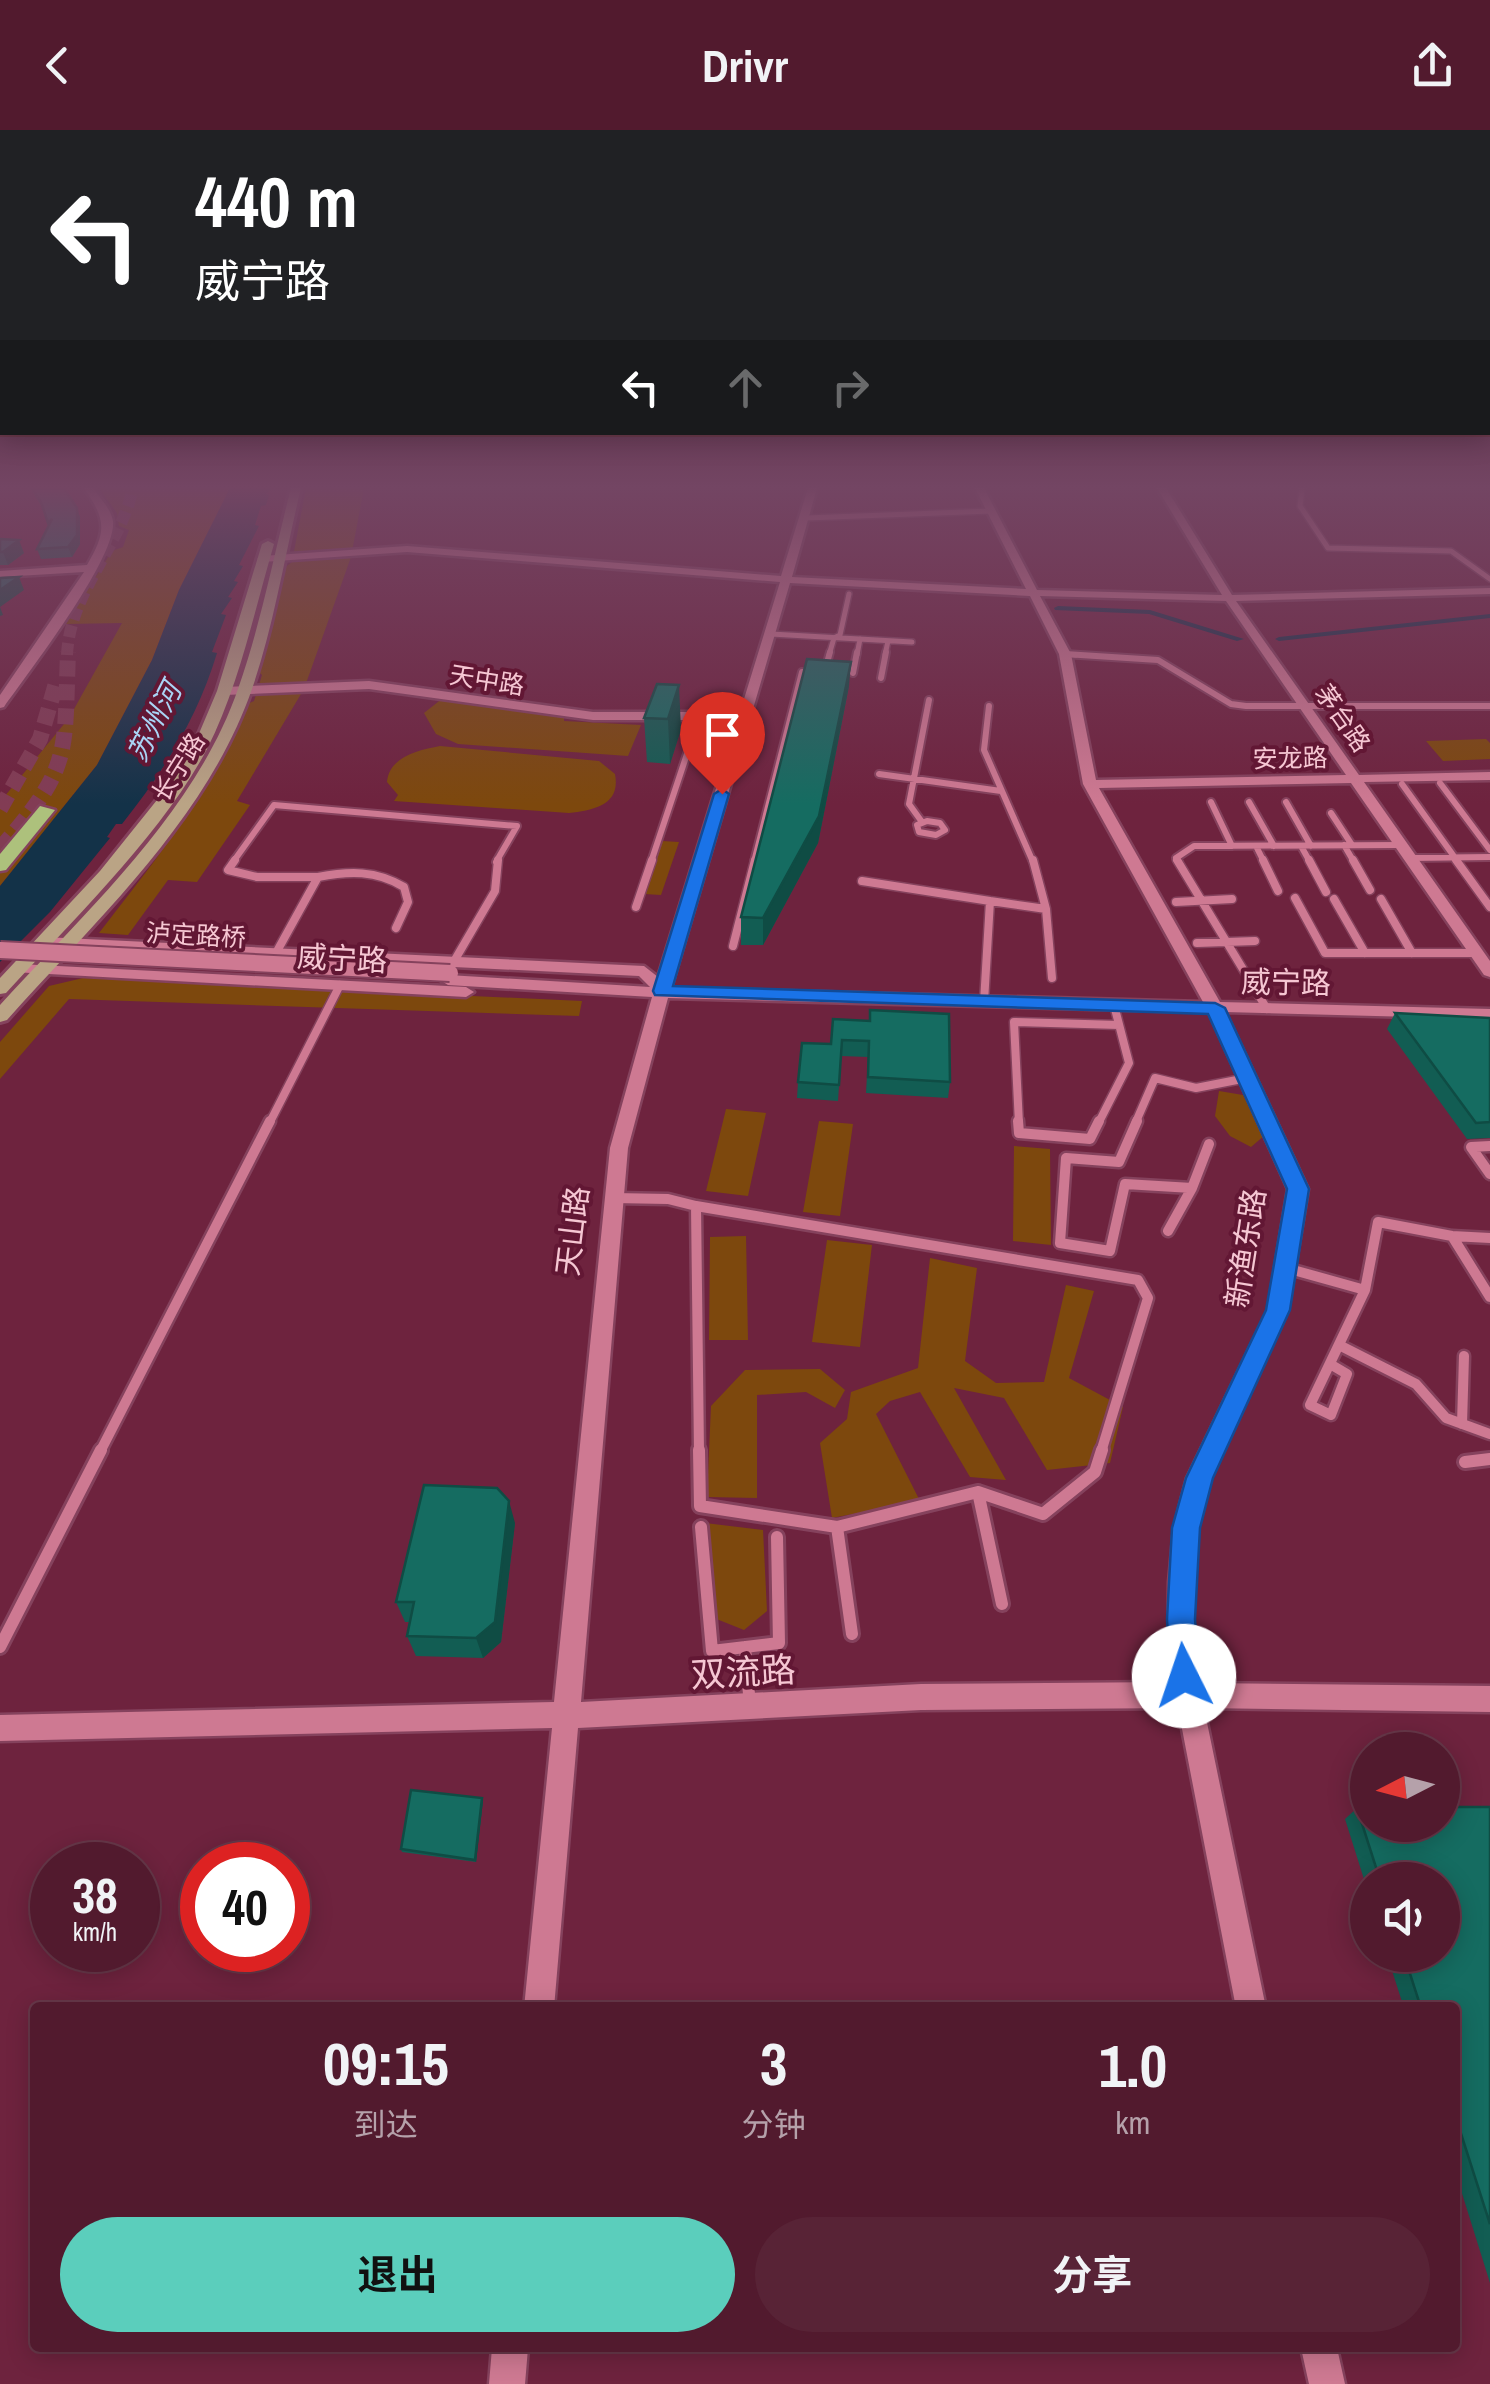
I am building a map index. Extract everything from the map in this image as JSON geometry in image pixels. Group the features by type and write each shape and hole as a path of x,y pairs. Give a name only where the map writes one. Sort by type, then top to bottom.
{"highway":[{"path":"0,866 46,810"}],"main road":[{"name":"长宁路","path":"0,989 167,798 200,750 258,593"},
{"name":"长宁路","path":"0,1016 188,799 218,749 245,689 263,593"}],"street":[{"path":"0,704 75,593"},
{"name":"天山路","path":"540,2002 619,1148 662,991 783,593"},
{"name":"新渔东路","path":"1035,593 1065,654 1090,784 1215,1008 1298,1189 1278,1310 1200,1478 1186,1528 1181,1656 1250,2002"},
{"path":"1073,593 1229,598 1438,593"},
{"name":"茅台路","path":"1226,593 1490,972"},
{"path":"825,671 834,638 840,635 849,594"},
{"path":"770,634 912,642"},
{"path":"853,673 860,640"},
{"path":"881,678 888,641"},
{"path":"1065,654 1158,660 1231,704 1490,706"},
{"path":"733,946 802,672"},
{"name":"天中路","path":"224,690 369,684 593,716 744,716"},
{"path":"922,822 909,804 929,700"},
{"path":"989,706 984,750 1032,857 1046,909 1052,978"},
{"path":"636,907 696,724"},
{"path":"878,774 1000,790"},
{"name":"安龙路","path":"1090,784 1490,776"},
{"path":"1410,858 1490,854 1440,783"},
{"path":"1402,784 1490,906"},
{"path":"1211,802 1232,846"},
{"path":"1249,802 1274,846"},
{"path":"1286,802 1326,892"},
{"path":"396,928 408,902 404,887 389,877 346,871 318,877 257,876 228,870 274,805 516,826 496,863 495,891 450,972"},
{"path":"1332,813 1370,890"},
{"path":"1267,1009 1176,858 1194,846 1400,845"},
{"path":"1256,846 1278,891"},
{"path":"276,953 318,877"},
{"path":"862,881 1046,909"},
{"path":"1295,898 1324,953 1477,953"},
{"path":"1176,902 1232,899"},
{"path":"1334,899 1365,953"},
{"path":"1380,899 1412,953"},
{"path":"984,1002 990,902"},
{"path":"1197,943 1255,940"},
{"name":"威宁路","path":"44,942 276,953 662,991 1490,1014"},
{"name":"泸定路桥","path":"0,954 450,972"},
{"name":"威宁路","path":"19,970 620,1000 662,991"},
{"path":"0,1647 340,986"},
{"path":"1114,1006 1119,1025 1129,1063 1090,1139 1018,1132 1014,1022 1119,1025"},
{"path":"1118,1162 1066,1158 1060,1243 1110,1252 1125,1184 1118,1162 1155,1078 1196,1088 1247,1078"},
{"path":"1168,1231 1192,1188 1209,1144"},
{"path":"1490,1146 1471,1147 1490,1174"},
{"path":"1125,1184 1192,1188"},
{"path":"614,1198 668,1200 1138,1280 1148,1298 1095,1472 1043,1514 978,1492 837,1527 700,1506 696,1206"},
{"path":"1330,1364 1365,1290 1378,1222 1452,1236 1490,1238"},
{"path":"1452,1236 1490,1297"},
{"path":"1285,1268 1365,1290"},
{"path":"1339,1345 1416,1384 1446,1418 1490,1434"},
{"path":"1462,1424 1464,1356"},
{"path":"1465,1462 1490,1459"},
{"path":"978,1492 1002,1604"},
{"path":"701,1527 712,1651 779,1643 777,1536"},
{"path":"837,1527 852,1634"},
{"path":"746,1647 750,1707"},
{"name":"双流路","path":"0,1728 564,1716 921,1697 1490,1698"},
{"path":"507,2384 510,2352"},
{"path":"1320,2352 1326,2384"}],"shaded area":[{"path":"85,593 178,593 152,660 97,765 0,886 0,802 69,718 122,623 66,624"},
{"path":"276,593 338,593 304,689 237,801 250,805 197,882 168,880 128,935 99,933 181,824 217,766 245,705 254,701 262,675 256,669"},
{"path":"443,698 564,717 564,721 641,725 628,756 458,744 436,734 424,713"},
{"path":"1486,739 1490,743 1490,759 1443,761 1426,741"},
{"path":"440,746 599,761 615,774 614,793 596,808 569,813 394,801 398,795 387,782 393,766 414,753"},
{"path":"662,841 679,842 661,895 644,894"},
{"path":"83,978 582,1001 579,1016 69,999 0,1079 0,1042 49,986"},
{"path":"1219,1091 1243,1095 1265,1135 1251,1147 1230,1136 1215,1116"},
{"path":"726,1109 766,1113 748,1196 706,1191"},
{"path":"819,1121 853,1124 840,1216 803,1212"},
{"path":"1014,1146 1050,1149 1051,1245 1013,1241"},
{"path":"746,1236 748,1340 709,1340 710,1237"},
{"path":"827,1240 872,1245 860,1347 812,1342"},
{"path":"930,1258 977,1268 965,1361 996,1383 1044,1382 1066,1285 1094,1291 1069,1378 1123,1407 1110,1463 1047,1470 1004,1398 954,1388 1006,1480 970,1477 920,1392 890,1401 876,1414 920,1501 832,1518 820,1443 847,1419 851,1392 918,1368"},
{"path":"820,1369 845,1390 835,1408 806,1392 757,1395 757,1498 707,1497 711,1406 745,1370"},
{"path":"705,1523 763,1530 767,1611 744,1630 714,1618"}],"water":[{"name":"苏州河","path":"178,593 231,593 228,597 232,598 221,614 226,615 212,652 217,653 209,677 165,764 50,912 0,962 0,886 97,765 152,660"}],"building":[{"path":"807,659 851,662 819,816 763,918 741,917"},
{"path":"657,684 679,685 668,719 644,718"},
{"path":"870,1010 949,1014 950,1082 868,1077 869,1041 842,1040 839,1085 798,1082 802,1043 831,1044 833,1019 870,1021"},
{"path":"1395,1013 1490,1018 1490,1122 1476,1123"},
{"path":"424,1485 497,1488 509,1501 495,1622 476,1638 407,1636 414,1602 396,1602"},
{"path":"411,1790 482,1798 475,1860 401,1849"},
{"path":"1460,1807 1490,1807 1490,2224 1460,2131 1460,2002 1419,2002 1409,1972 1460,1972 1460,1862 1374,1862 1368,1842 1460,1842"}],"waterway":[{"path":"1058,608 1150,612 1240,639"},
{"path":"1279,639 1490,616"}],"tunnel":[{"path":"67,655 70,632 85,593"},
{"path":"0,849 40,798 60,759 68,652"},
{"path":"0,809 40,739 57,680"}],"route":[{"path":"722,794 662,991 1215,1008 1298,1189 1278,1310 1200,1478 1186,1528 1181,1619 1184,1676"}]}
